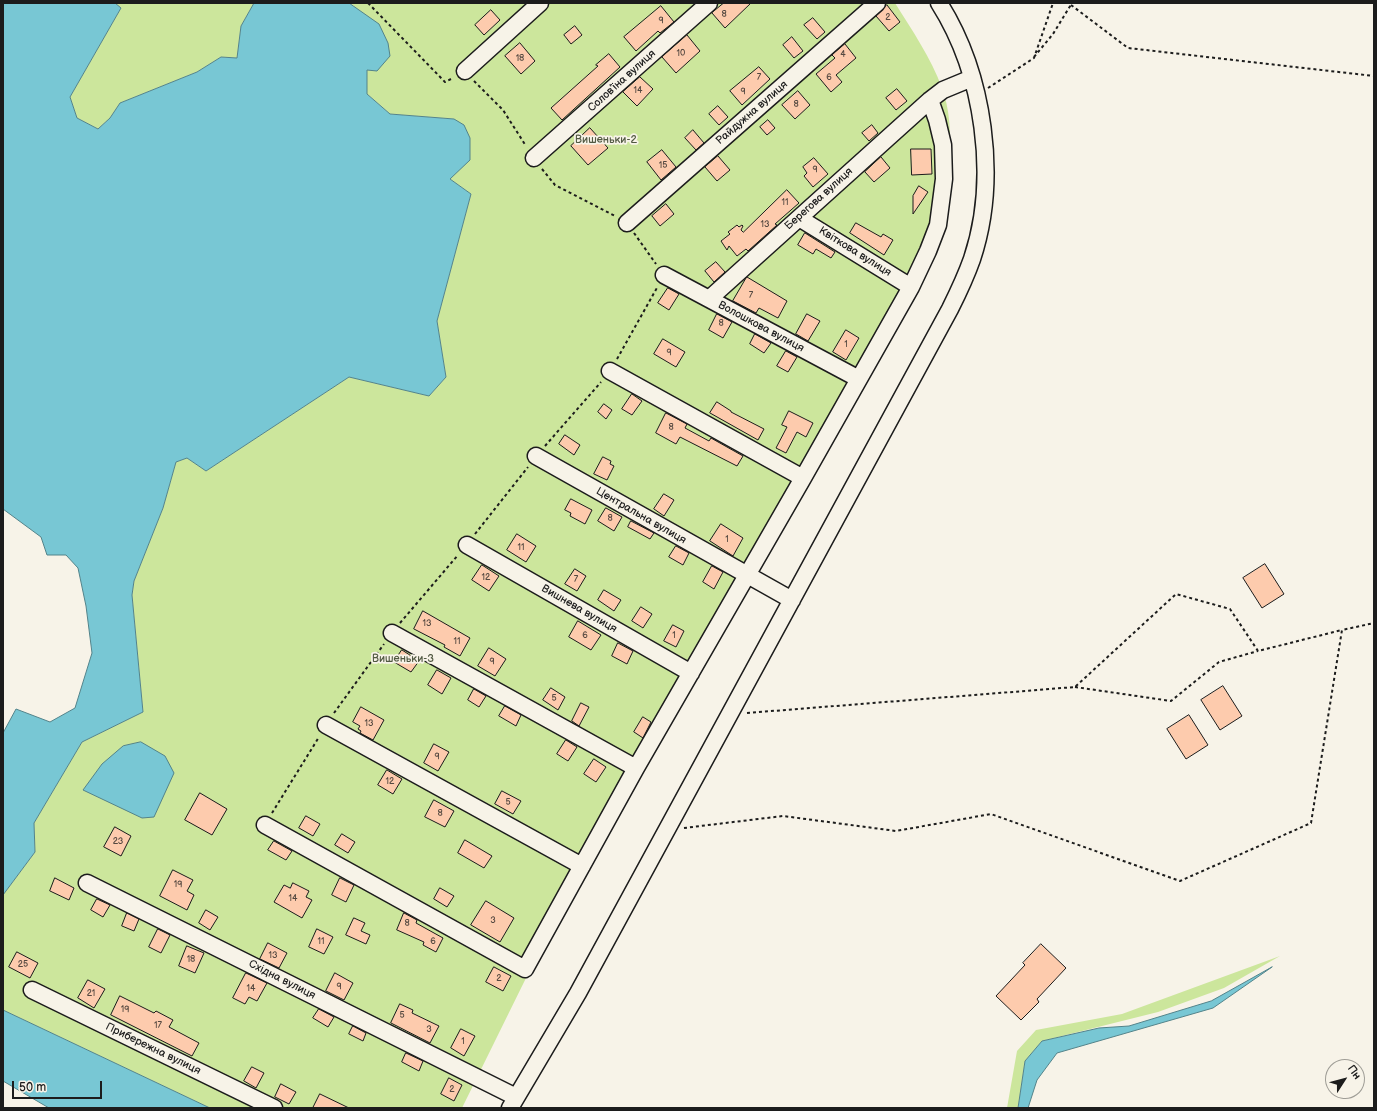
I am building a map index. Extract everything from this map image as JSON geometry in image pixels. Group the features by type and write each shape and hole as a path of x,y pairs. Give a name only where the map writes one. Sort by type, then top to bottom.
{"street":[{"path":"465,72 540,3"},
{"name":"Соловʼїна вулиця","path":"534,158 709,3"},
{"name":"Райдужна вулиця","path":"627,223 877,3"},
{"path":"513,1102 578,993 667,830 950,309 972,258 984,205 984,144 977,95 972,78 952,27 938,3"},
{"name":"Берегова вулиця","path":"709,299 930,100 943,90 972,78"},
{"path":"265,824 525,969 636,768 859,379 910,287 928,251 938,225 944,178 943,145 938,120 930,100"},
{"name":"Квіткова вулиця","path":"799,218 910,287"},
{"name":"Волошкова вулиця","path":"664,275 859,379"},
{"path":"610,371 803,478"},
{"name":"Центральна вулиця","path":"536,456 746,576 792,600"},
{"name":"Вишнева вулиця","path":"467,545 691,673"},
{"path":"392,633 636,768"},
{"path":"326,725 582,866"},
{"name":"Східна вулиця","path":"87,883 477,1077 513,1102"},
{"name":"Прибережна вулиця","path":"32,990 274,1108"}],"path":[{"path":"265,824 326,725 392,633 467,545 536,456 610,371 664,275 627,223 555,184 534,158 503,110 465,72 445,82 368,3"},
{"path":"1034,58 1053,3"},
{"path":"977,95 1034,58 1053,34 1072,4 1128,48 1374,76"},
{"path":"1075,687 1176,594 1230,609 1258,651"},
{"path":"730,714 1075,687 1171,701 1219,662 1374,623"},
{"path":"667,830 783,816 896,831 991,814 1180,881 1311,823 1342,630"}],"green space":[{"path":"115,3 254,3 241,26 237,58 221,57 197,72 120,103 110,118 98,129 77,118 70,97 121,8"},
{"name":"Вишеньки-3","path":"349,3 895,3 921,44 938,77 947,104 950,157 947,193 942,227 527,976 462,1108 210,1108 3,1010 3,895 35,852 34,823 82,742 143,712 132,595 134,581 163,508 176,462 187,458 206,471 349,377 429,396 446,377 437,321 471,194 450,179 457,171 454,119 390,114 367,94 367,70 354,6"},
{"path":"1280,956 1224,988 1158,1012 1042,1041 1025,1061 1018,1108 1007,1108 1017,1051 1036,1030 1122,1014"}],"water":[{"path":"3,3 115,3 121,8 70,97 77,118 98,129 110,118 120,103 197,72 221,57 237,58 241,26 254,3 349,3 379,24 388,43 390,56 377,71 367,70 367,94 390,114 454,119 464,125 470,138 470,160 450,179 471,194 437,321 446,377 429,396 349,377 206,471 187,458 176,462 163,508 134,581 132,595 143,712 82,742 34,823 35,852 3,895 3,733 16,709 50,722 75,708 92,653 86,606 78,568 66,555 47,555 41,537 3,509"},
{"path":"141,742 165,756 174,773 154,817 142,818 83,790 102,764 123,746"},
{"path":"1272,967 1213,1008 1057,1053 1037,1080 1028,1108 1018,1108 1025,1061 1042,1041 1099,1028 1129,1026 1211,1001"},
{"path":"3,1010 210,1108 49,1108 3,1081"}],"building":[{"path":"724,3 751,3 725,28 712,13"},
{"path":"887,5 900,22 889,31 876,16"},
{"path":"661,6 674,22 660,33 658,31 636,51 624,37"},
{"path":"491,10 500,20 484,35 475,25"},
{"path":"813,18 825,32 817,39 804,25"},
{"path":"575,26 582,35 571,44 564,35"},
{"path":"687,35 700,51 676,73 662,57"},
{"path":"792,37 803,51 794,58 783,45"},
{"path":"520,43 535,61 521,74 505,56"},
{"path":"845,44 856,58 836,75 842,82 831,92 816,74 835,58 832,55"},
{"path":"609,54 620,67 562,120 551,108 598,66 596,65"},
{"path":"759,67 770,79 742,105 730,91"},
{"path":"640,77 653,89 637,106 623,92"},
{"path":"897,89 907,101 896,110 886,98"},
{"path":"798,91 810,105 795,119 782,105"},
{"path":"718,106 728,117 719,125 709,114"},
{"path":"768,120 775,128 767,135 760,127"},
{"path":"872,125 878,133 869,141 862,133"},
{"path":"590,128 608,148 588,165 571,146"},
{"path":"693,130 704,143 696,150 685,138"},
{"path":"911,149 931,149 932,174 912,175"},
{"path":"662,150 676,167 661,180 647,162"},
{"path":"718,156 730,170 717,181 705,167"},
{"path":"881,157 890,168 874,182 865,172"},
{"path":"814,158 828,174 813,187 804,176 807,173 803,167"},
{"path":"919,186 928,192 913,214 913,196"},
{"path":"787,190 799,203 775,224 777,225 748,251 746,249 737,256 729,246 727,250 721,241 730,234 728,232 737,225 739,227 742,225 741,230 743,232"},
{"path":"666,204 674,214 660,226 652,216"},
{"path":"856,223 881,237 883,234 893,240 884,255 850,233"},
{"path":"805,233 835,252 831,258 816,249 813,254 798,245"},
{"path":"716,262 725,272 714,282 705,271"},
{"path":"747,277 787,301 778,318 759,308 756,313 733,301"},
{"path":"668,288 679,294 669,310 658,303"},
{"path":"717,314 732,322 723,338 709,330"},
{"path":"807,314 820,321 808,341 796,334"},
{"path":"846,330 859,338 846,360 833,352"},
{"path":"755,334 771,343 764,353 750,344"},
{"path":"663,339 685,352 676,367 654,354"},
{"path":"786,351 797,357 788,372 777,366"},
{"path":"632,394 642,401 632,415 622,409"},
{"path":"717,402 731,412 764,429 758,440 710,413"},
{"path":"604,404 612,410 606,419 598,412"},
{"path":"789,411 813,423 806,437 797,432 786,453 776,448 787,427 782,425"},
{"path":"666,413 687,424 685,428 709,441 711,438 743,456 737,466 680,437 676,444 656,433"},
{"path":"565,435 580,445 574,455 559,444"},
{"path":"603,457 611,461 610,464 614,466 607,480 594,474"},
{"path":"664,494 674,500 664,516 654,509"},
{"path":"571,499 592,510 585,524 570,516 571,513 565,510"},
{"path":"606,508 622,517 614,531 598,521"},
{"path":"631,521 654,533 650,539 628,527"},
{"path":"721,524 743,538 733,556 710,541"},
{"path":"517,534 536,546 526,562 507,550"},
{"path":"676,546 689,553 683,565 669,557"},
{"path":"1265,564 1284,594 1262,608 1243,578"},
{"path":"482,565 499,576 489,591 472,580"},
{"path":"712,566 723,572 714,589 703,582"},
{"path":"575,569 586,576 577,591 565,584"},
{"path":"604,590 621,600 614,611 598,600"},
{"path":"641,607 652,614 643,628 632,621"},
{"path":"423,611 470,638 460,656 444,647 445,645 414,629"},
{"path":"578,621 601,635 591,650 569,637"},
{"path":"673,625 684,631 676,647 664,641"},
{"path":"618,643 633,651 627,664 612,656"},
{"path":"489,648 506,659 495,676 478,666"},
{"path":"402,650 419,661 411,672 394,662"},
{"path":"437,670 451,678 442,694 428,685"},
{"path":"1223,686 1242,716 1220,730 1201,700"},
{"path":"551,688 565,697 558,710 543,700"},
{"path":"474,689 486,696 479,707 468,700"},
{"path":"581,703 589,707 579,726 572,721"},
{"path":"505,706 521,715 516,726 499,716"},
{"path":"361,707 384,720 373,740 360,733 361,731 358,729 360,726 353,722"},
{"path":"1189,715 1208,745 1186,759 1167,729"},
{"path":"643,717 651,722 643,738 634,732"},
{"path":"566,740 577,747 568,761 557,754"},
{"path":"434,744 449,752 438,771 424,763"},
{"path":"594,759 606,767 596,782 584,774"},
{"path":"387,770 402,779 393,794 378,785"},
{"path":"502,791 521,801 513,814 495,804"},
{"path":"200,793 227,809 212,835 185,820"},
{"path":"434,800 454,811 445,827 425,817"},
{"path":"306,816 320,824 313,836 299,828"},
{"path":"115,827 131,836 121,856 104,847"},
{"path":"342,834 355,842 348,853 335,845"},
{"path":"465,840 492,856 484,868 458,853"},
{"path":"274,841 292,851 286,860 268,850"},
{"path":"173,870 193,880 187,891 194,895 187,910 160,896"},
{"path":"55,878 74,888 69,900 50,891"},
{"path":"340,878 354,885 346,902 332,895"},
{"path":"293,883 309,891 306,897 312,900 302,918 274,902 284,885 290,888"},
{"path":"440,888 454,896 447,907 434,899"},
{"path":"97,899 110,905 103,917 91,910"},
{"path":"486,901 514,918 500,942 471,925"},
{"path":"206,910 218,917 210,930 199,923"},
{"path":"127,913 139,919 134,931 122,926"},
{"path":"404,913 417,920 416,923 443,938 436,952 423,945 424,942 397,930"},
{"path":"354,918 365,923 361,931 370,935 366,944 346,935"},
{"path":"158,929 170,935 161,953 149,947"},
{"path":"317,929 333,937 324,954 309,947"},
{"path":"268,943 287,953 279,968 260,959"},
{"path":"1041,944 1066,968 1037,999 1039,1002 1021,1020 996,996 1025,965 1023,963"},
{"path":"187,946 204,953 195,973 179,966"},
{"path":"17,952 38,963 30,978 9,967"},
{"path":"494,967 511,976 503,991 486,982"},
{"path":"246,973 267,983 257,1001 249,997 245,1004 233,998"},
{"path":"335,973 353,983 344,1000 326,991"},
{"path":"88,980 105,989 94,1008 78,998"},
{"path":"120,996 154,1013 156,1011 173,1020 169,1027 199,1043 192,1056 111,1015"},
{"path":"400,1004 413,1010 412,1013 439,1026 430,1043 391,1023"},
{"path":"319,1009 334,1017 328,1027 313,1018"},
{"path":"353,1026 366,1033 363,1041 349,1034"},
{"path":"461,1029 475,1036 464,1056 451,1048"},
{"path":"406,1053 423,1061 419,1071 402,1062"},
{"path":"252,1067 264,1073 256,1088 244,1081"},
{"path":"449,1078 462,1085 454,1101 441,1094"},
{"path":"281,1084 296,1092 289,1104 275,1097"},
{"path":"320,1094 349,1108 313,1108"}],"park label":[{"name":"Вишеньки-2","path":"606,140"}]}
